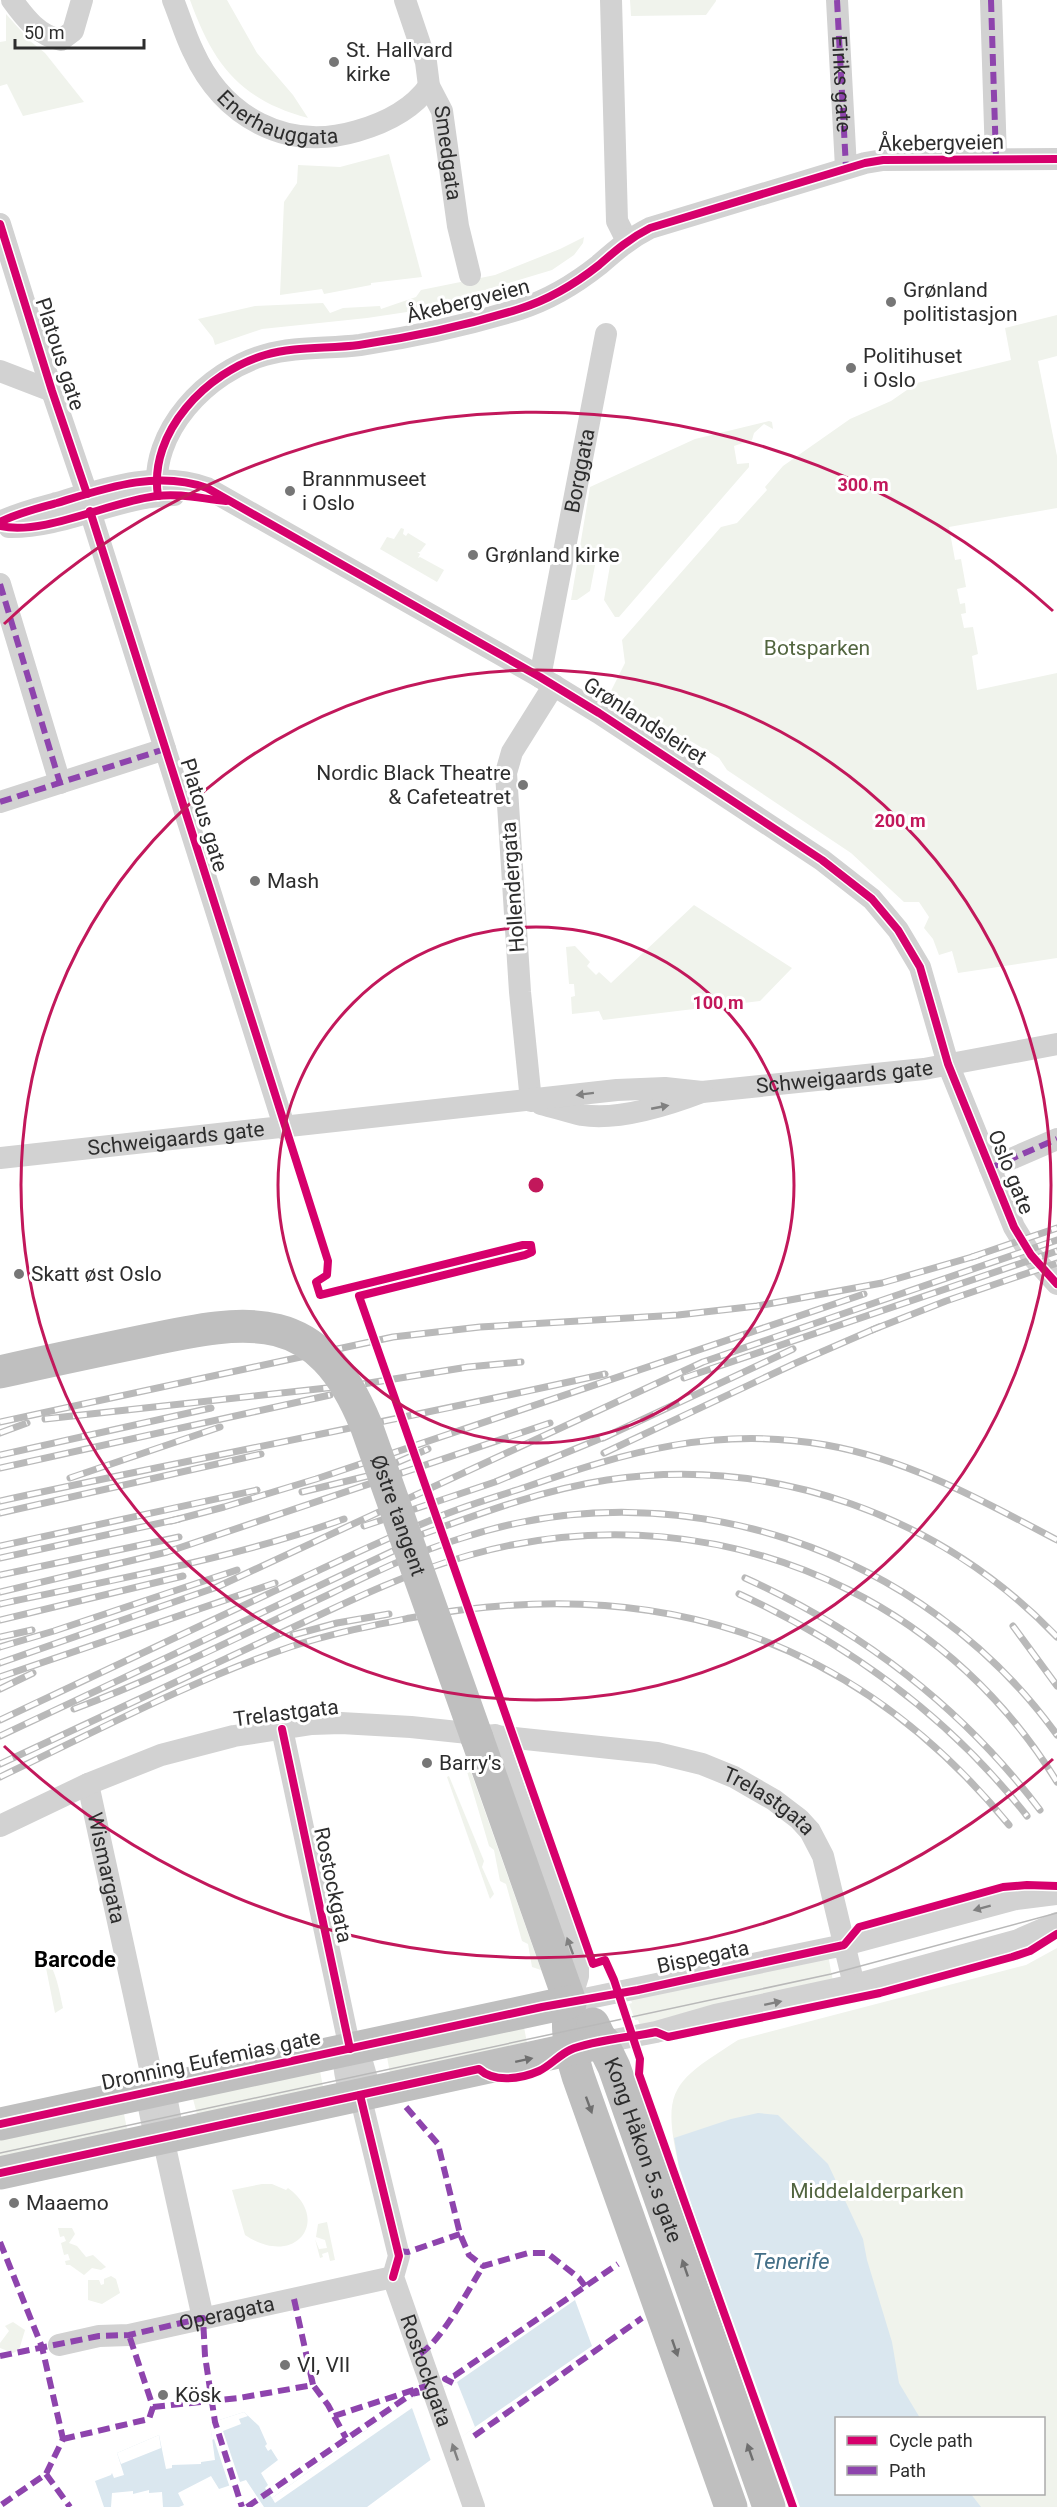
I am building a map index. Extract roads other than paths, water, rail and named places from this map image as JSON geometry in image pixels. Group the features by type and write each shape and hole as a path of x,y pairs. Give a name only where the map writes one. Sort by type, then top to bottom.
{"highway":[{"name":"Østre tangent","path":"0,1372 193,1330 227,1325 274,1328 304,1341 323,1354 350,1390 366,1425 570,2002"},
{"name":"Dronning Eufemias gate","path":"0,2124 570,2002"},
{"name":"Kong Håkon 5.s gate","path":"570,2002 594,2025 604,2042 769,2507"},
{"name":"Kong Håkon 5.s gate","path":"570,2002 567,2022 570,2050 731,2507"},
{"path":"0,2173 604,2042"}],"street":[{"path":"12,0 47,37 61,40 74,31 82,0"},
{"name":"Enerhauggata","path":"174,0 192,51 215,88 246,116 267,128 309,139 330,138 371,127 405,110 418,100 429,86"},
{"name":"Smedgata","path":"405,0 426,62 429,86 442,111 458,226 470,275"},
{"path":"611,0 617,220 627,241"},
{"name":"Eiriks gate","path":"837,0 846,168"},
{"path":"991,0 996,159"},
{"name":"Åkebergveien","path":"157,488 160,460 176,421 201,393 232,369 266,354 299,349 360,345 451,327 520,309 566,288 592,271 627,241 661,224 846,168 883,160 1057,159"},
{"name":"Platous gate","path":"0,224 285,1129"},
{"name":"Borggata","path":"547,681 606,334"},
{"path":"0,371 52,391"},
{"name":"Grønlandsleiret","path":"0,524 19,528 42,524 89,503 190,483 207,488 226,501 261,518 547,681 666,755 845,875 872,899 898,930 920,967 948,1064"},
{"path":"0,584 60,783"},
{"name":"Hollendergata","path":"531,1101 520,992 506,773 512,752 547,681"},
{"path":"0,802 165,749"},
{"name":"Schweigaards gate","path":"0,1158 640,1089 665,1088 702,1092 924,1069 1057,1044"},
{"name":"Oslo gate","path":"948,1064 1019,1237 1031,1255 1057,1284"},
{"path":"990,1168 1057,1139"},
{"name":"Trelastgata","path":"0,1826 88,1784 187,1748 234,1736 312,1725 341,1723 495,1735 657,1753 719,1770 774,1800 799,1819 810,1831 823,1856 854,1985"},
{"name":"Rostockgata","path":"282,1730 350,2049 360,2055 368,2083 360,2095 399,2256 393,2277 474,2507"},
{"path":"495,1735 578,1968 577,1981 570,2002"},
{"name":"Wismargata","path":"88,1784 155,2091 148,2102 154,2132 163,2138 203,2318"},
{"name":"Bispegata","path":"570,2002 844,1945 1006,1901 1057,1894"},
{"path":"604,2042 656,2032 715,2015 854,1985 1017,1940 1057,1923"},
{"name":"Operagata","path":"59,2345 99,2336 129,2335 393,2277"}],"water":[{"name":"Tenerife","path":"758,2113 778,2115 828,2164 863,2239 867,2260 892,2342 899,2383 919,2417 835,2417 835,2495 972,2495 981,2507 800,2507 679,2167 674,2138 731,2119"},
{"path":"575,2300 592,2346 475,2427 367,2507 264,2507 246,2480 219,2489 211,2476 178,2493 184,2505 179,2507 163,2507 162,2492 149,2493 149,2490 133,2494 133,2491 112,2493 111,2507 104,2507 95,2481 112,2473 114,2478 124,2475 117,2453 159,2435 166,2469 172,2468 172,2465 201,2464 201,2462 215,2460 210,2423 244,2412 259,2426 267,2444 265,2446 268,2451 271,2449 278,2460 261,2473 268,2485 265,2488 272,2498 410,2399 457,2382"}],"tram line":[{"path":"0,2153 831,1974 1057,1913"}],"railway":[{"path":"972,1257 1057,1228"},
{"path":"0,1663 217,1587 703,1362 1057,1240"},
{"path":"684,1378 1057,1251"},
{"path":"0,1422 393,1337 480,1327 678,1315 757,1306 882,1283 979,1255"},
{"path":"872,1330 946,1301 1057,1263"},
{"path":"171,1521 316,1479 864,1294"},
{"path":"604,1453 796,1363 879,1327"},
{"path":"603,1438 793,1349"},
{"path":"45,1419 363,1384 468,1367 521,1362"},
{"path":"0,1501 605,1374"},
{"path":"0,1468 330,1395"},
{"path":"0,1455 211,1408"},
{"path":"0,1433 27,1423"},
{"path":"0,1592 167,1552 550,1423"},
{"path":"70,1478 220,1427"},
{"path":"364,1526 495,1482 609,1435"},
{"path":"0,1720 348,1556 441,1516 564,1474 673,1445 747,1438 826,1445 857,1452 916,1471 1002,1511 1057,1540"},
{"path":"373,1473 428,1449"},
{"path":"0,1513 261,1454"},
{"path":"302,1492 380,1473"},
{"path":"398,1543 501,1507 580,1485 607,1480 669,1475 731,1477 792,1487 851,1504 907,1528 961,1558 1011,1594 1057,1637"},
{"path":"0,1546 257,1490"},
{"path":"74,1709 172,1668 411,1556 462,1538 544,1518 628,1512 711,1520 791,1540 868,1572 938,1616 1002,1670 1057,1735"},
{"path":"0,1558 179,1519"},
{"path":"0,1604 217,1557 344,1519"},
{"path":"0,1764 341,1605 418,1572 470,1555 518,1544 566,1537 615,1535 663,1537 711,1544 758,1555 804,1570 881,1607 939,1648 966,1671 1016,1723 1057,1782"},
{"path":"0,1575 179,1537"},
{"path":"0,1736 408,1544"},
{"path":"0,1647 237,1570"},
{"path":"0,1620 183,1576"},
{"path":"745,1578 829,1622 869,1647 907,1675 978,1738 1040,1810"},
{"path":"0,1677 275,1583"},
{"path":"739,1594 821,1637 896,1688 932,1716 965,1747 1027,1816"},
{"path":"0,1777 179,1691 305,1642 410,1618 498,1606 583,1604 664,1613 741,1632 814,1663 883,1705 948,1759 1009,1825"},
{"path":"293,1635 337,1623 389,1614"},
{"path":"1013,1626 1057,1686"},
{"path":"0,1637 32,1630"},
{"path":"0,1689 33,1673"}],"place":[{"name":"St. Hallvard kirke","path":"334,62"},
{"name":"Grønland politistasjon","path":"891,302"},
{"name":"Politihuset i Oslo","path":"851,368"},
{"name":"Brannmuseet i Oslo","path":"290,491"},
{"name":"Grønland kirke","path":"473,555"},
{"name":"Nordic Black Theatre & Cafeteatret","path":"523,785"},
{"name":"Mash","path":"255,881"},
{"name":"Skatt øst Oslo","path":"19,1274"},
{"name":"Barry's","path":"427,1763"},
{"name":"Maaemo","path":"14,2203"},
{"name":"VI, VII","path":"285,2365"},
{"name":"Kösk","path":"163,2395"}],"district":[{"name":"Barcode","path":"75,1959"}],"park label":[{"name":"Botsparken","path":"817,648"},
{"name":"Middelalderparken","path":"877,2191"}]}
